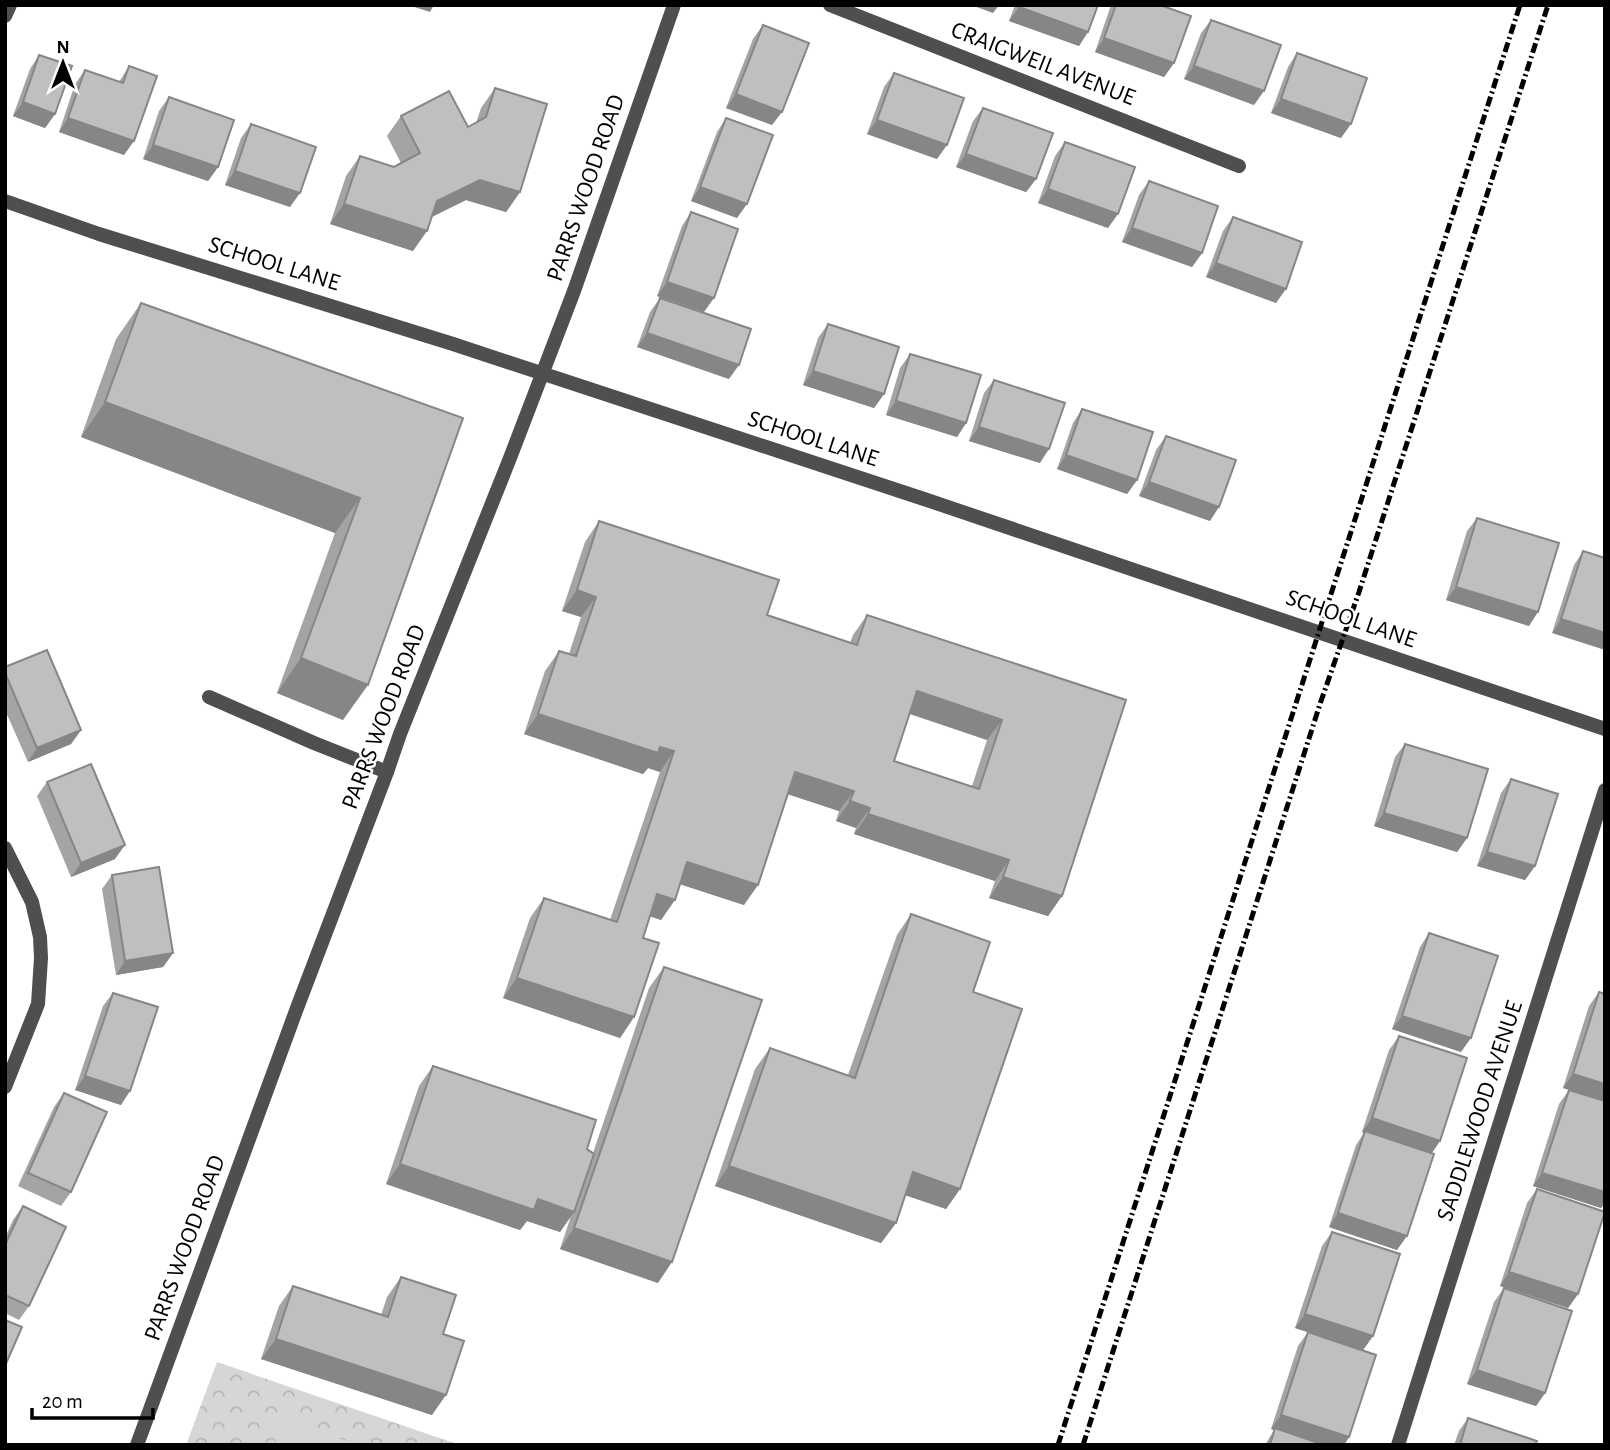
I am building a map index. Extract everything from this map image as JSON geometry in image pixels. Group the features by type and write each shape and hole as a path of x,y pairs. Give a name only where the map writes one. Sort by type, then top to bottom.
{"street":[{"path":"5,16 10,5"},
{"name":"PARRS WOOD ROAD","path":"137,1445 405,722 574,291 674,5"},
{"name":"CRAIGWEIL AVENUE","path":"830,5 1239,166"},
{"name":"SCHOOL LANE","path":"5,201 99,234 440,340 923,499 1605,729"},
{"path":"209,697 387,772"},
{"name":"SADDLEWOOD AVENUE","path":"1398,1445 1605,790"},
{"path":"5,848 32,902 40,937 41,958 38,1004 5,1087"}],"green space":[{"path":"217,1362 460,1445 186,1445"},
{"path":"283,1419 359,1445 274,1445"}],"building":[{"path":"1019,5 1098,5 1088,32"},
{"path":"1116,5 1160,5 1191,16 1174,63 1104,38"},
{"path":"1211,20 1281,45 1264,91 1194,66"},
{"path":"763,25 809,43 782,112 736,94"},
{"path":"1297,53 1367,78 1351,124 1281,99"},
{"path":"39,55 72,66 55,114 23,102"},
{"path":"129,66 157,76 134,141 68,118 85,70 123,83"},
{"path":"894,73 964,98 947,145 877,120"},
{"path":"495,88 547,104 520,192 480,180 437,201 427,231 344,204 360,156 394,167 420,153 401,116 449,91 468,127 486,117"},
{"path":"169,97 234,120 218,167 153,145"},
{"path":"983,108 1053,133 1036,179 966,154"},
{"path":"726,118 773,135 747,204 700,187"},
{"path":"251,124 316,147 300,193 235,171"},
{"path":"1065,142 1135,167 1118,214 1048,189"},
{"path":"1149,181 1218,206 1202,253 1132,228"},
{"path":"691,212 738,229 714,298 667,282"},
{"path":"1233,217 1302,242 1286,289 1216,263"},
{"path":"660,298 751,329 739,365 647,333"},
{"path":"141,303 463,418 368,685 301,658 360,498 105,402"},
{"path":"828,324 899,347 884,394 813,371"},
{"path":"910,354 981,375 966,423 896,401"},
{"path":"994,380 1065,403 1049,449 979,427"},
{"path":"1082,409 1153,432 1137,480 1066,455"},
{"path":"1166,436 1236,460 1219,507 1149,482"},
{"path":"1477,518 1559,543 1538,612 1456,587"},
{"path":"599,521 779,580 767,615 857,645 867,615 1126,700 1062,896 1003,877 1009,860 868,814 870,808 850,801 854,791 795,772 758,885 687,862 675,900 657,894 643,938 659,943 634,1017 517,978 544,898 617,922 674,751 660,747 658,753 538,714 559,651 576,656 596,597 577,590","holes":["917,691 1002,720 979,789 894,761"]},
{"path":"1583,551 1605,558 1605,633 1561,619"},
{"path":"47,650 81,730 37,748 5,673 5,667"},
{"path":"1405,744 1488,769 1467,838 1384,813"},
{"path":"91,764 125,845 81,863 47,782"},
{"path":"1511,779 1558,794 1535,866 1487,852"},
{"path":"159,867 173,953 125,961 112,875"},
{"path":"911,914 990,942 973,992 1022,1009 960,1189 913,1172 896,1223 729,1166 770,1048 855,1078"},
{"path":"1429,933 1498,956 1471,1038 1402,1016"},
{"path":"664,967 762,1000 672,1262 574,1228"},
{"path":"1599,992 1605,994 1605,1084 1573,1074"},
{"path":"113,993 158,1007 130,1091 85,1076"},
{"path":"1399,1036 1467,1058 1440,1141 1372,1118"},
{"path":"433,1066 596,1120 587,1149 594,1154 574,1212 538,1199 534,1210 400,1164"},
{"path":"1569,1090 1605,1101 1605,1192 1542,1173"},
{"path":"64,1093 107,1112 71,1192 28,1173"},
{"path":"1365,1131 1434,1154 1407,1236 1338,1213"},
{"path":"1537,1189 1605,1212 1578,1294 1509,1272"},
{"path":"23,1206 66,1227 29,1306 5,1295 5,1245"},
{"path":"1332,1232 1400,1254 1373,1336 1305,1314"},
{"path":"401,1277 456,1295 443,1334 464,1341 446,1395 276,1339 293,1286 388,1317"},
{"path":"1504,1288 1572,1311 1545,1393 1477,1370"},
{"path":"5,1320 22,1327 5,1366"},
{"path":"1308,1332 1376,1355 1349,1437 1281,1415"},
{"path":"1468,1418 1537,1441 1535,1445 1460,1445"},
{"path":"1275,1428 1324,1445 1270,1445"}],"railway":[{"path":"1058,1445 1520,5"},
{"path":"1083,1445 1320,704 1359,592 1548,5"}]}
